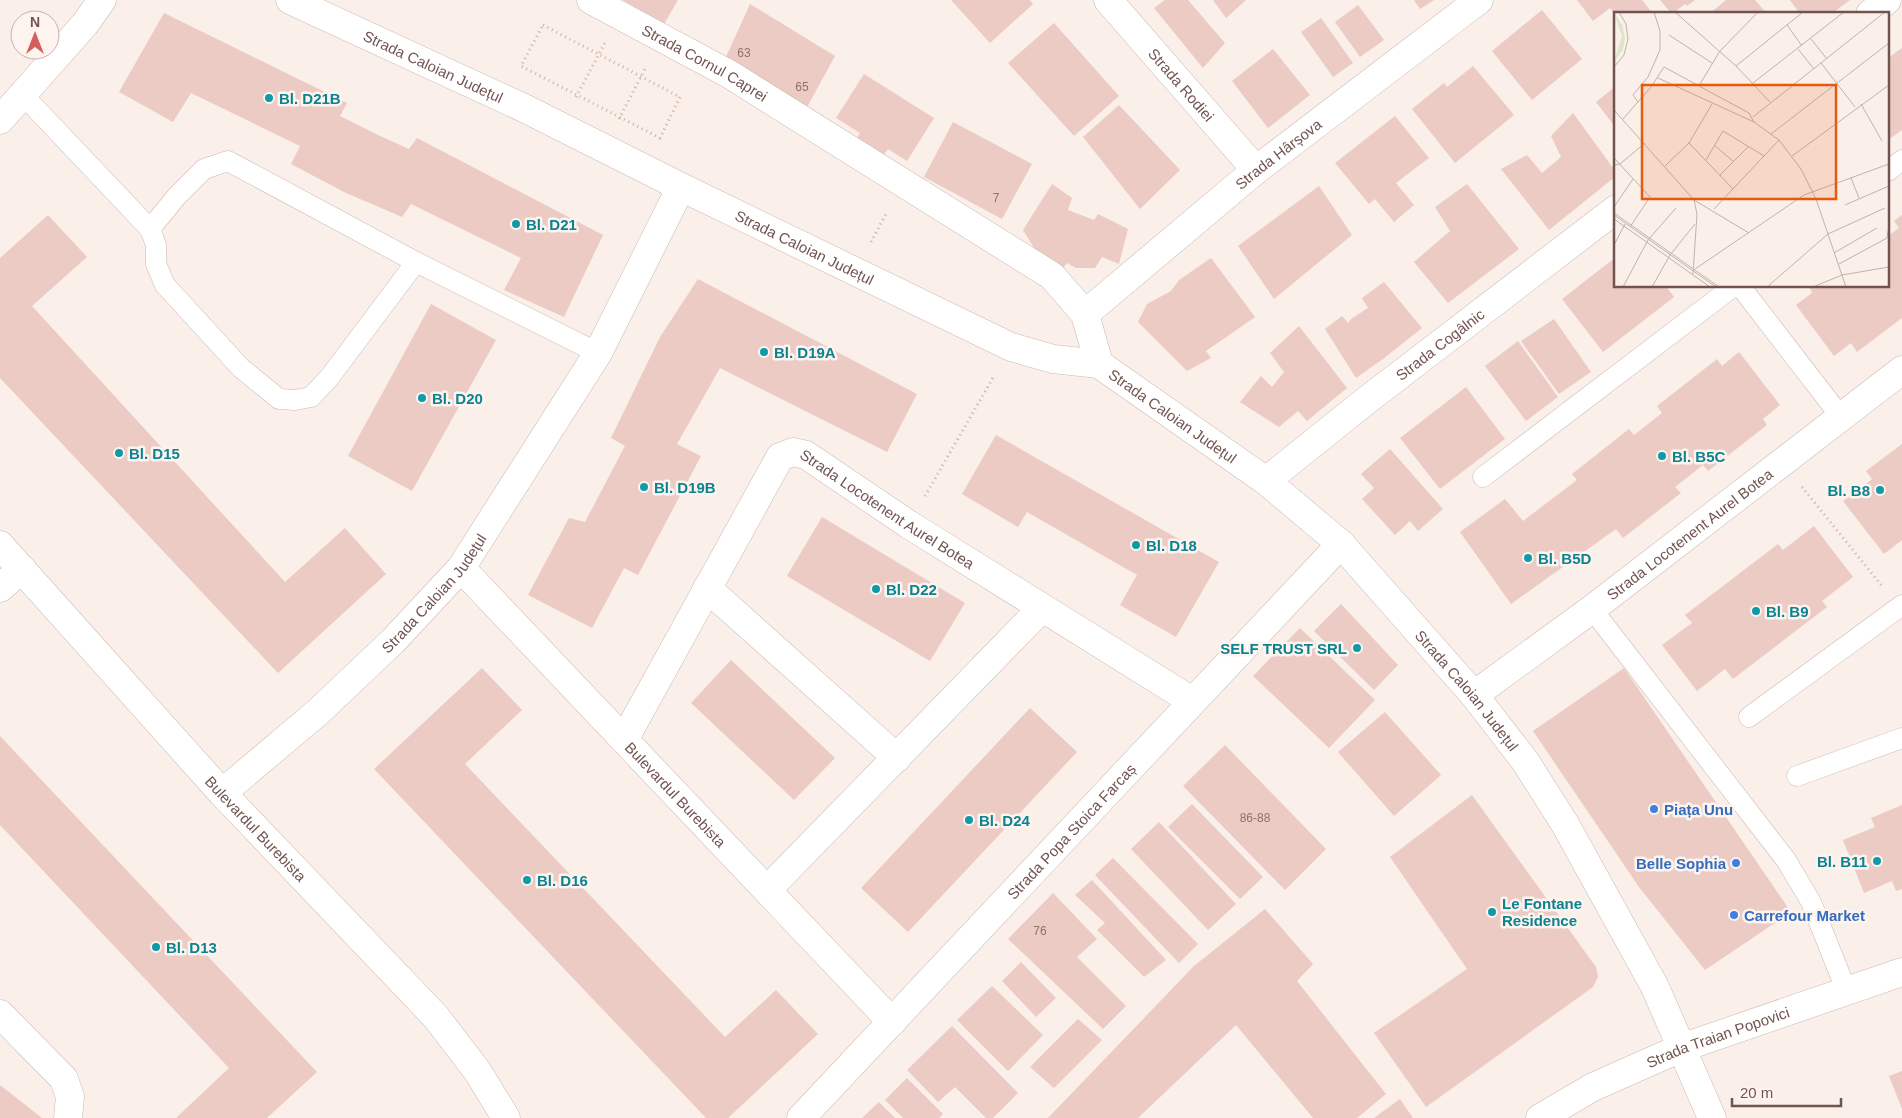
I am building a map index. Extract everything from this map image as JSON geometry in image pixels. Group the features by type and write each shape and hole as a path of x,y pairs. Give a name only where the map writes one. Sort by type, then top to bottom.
{"street":[{"path":"0,120 85,24 102,0"},
{"name":"Strada Caloian Județul","path":"290,0 562,126 681,187 1011,347 1053,360 1099,364 1266,481 1341,544 1474,695 1525,761 1565,824 1655,987 1712,1118"},
{"name":"Strada Cornul Caprei","path":"592,0 729,74 816,128"},
{"name":"Strada Rodiei","path":"1108,0 1256,170"},
{"name":"Strada Hârșova","path":"1085,314 1256,170 1478,0"},
{"path":"1873,12 1888,0"},
{"name":"Strada Caloian Județul","path":"816,128 1052,276 1085,314 1099,364"},
{"name":"Strada Caloian Județul","path":"222,793 332,699 393,641 462,568 598,353 681,187"},
{"name":"Strada Cogâlnic","path":"1266,481 1367,400 1614,211"},
{"name":"Strada Locotenent Aurel Botea","path":"1474,695 1592,609 1902,370"},
{"name":"Strada Locotenent Aurel Botea","path":"624,740 780,457 793,452 806,455 908,524 1192,701"},
{"name":"Strada Popa Stoica Farcaș","path":"801,1118 1341,544"},
{"name":"Bulevardul Burebista","path":"0,545 222,793 436,1017 478,1072 506,1118"},
{"name":"Bulevardul Burebista","path":"462,568 892,1022"},
{"path":"0,588 22,569"},
{"path":"707,588 897,758"},
{"path":"767,890 1042,608"},
{"name":"Strada Traian Popovici","path":"1540,1118 1592,1087 1681,1048 1902,972"},
{"path":"0,1014 64,1079 69,1108"}],"lane":[{"path":"23,95 150,229 156,244 156,264 165,285 242,368 278,399 294,400 311,397 330,378 416,262"},
{"path":"1890,169 1902,160"},
{"path":"150,229 177,196 204,169 228,162 416,262 598,353"},
{"path":"1483,478 1731,288"},
{"path":"1742,288 1842,417"},
{"path":"1749,717 1901,606"},
{"path":"1592,609 1786,860 1811,902 1848,992"},
{"path":"1798,776 1902,738"}],"path":[{"path":"543,25 599,54 680,97 660,138 520,66 543,25"},
{"path":"562,126 599,54"},
{"path":"619,118 641,77"},
{"path":"855,271 903,182"},
{"path":"908,524 1011,347"},
{"path":"1782,462 1901,606"}],"building":[{"path":"623,0 678,0 664,24"},
{"path":"951,0 1030,0 1033,4 990,43"},
{"path":"1165,0 1188,0 1225,43 1203,68 1154,8"},
{"path":"1213,0 1246,0 1226,18"},
{"path":"1414,0 1434,0 1420,9"},
{"path":"1577,0 1642,0 1651,12 1614,13 1610,8 1593,21"},
{"path":"1660,0 1695,0 1687,6 1685,4 1675,12 1670,12"},
{"path":"1726,0 1755,0 1765,12 1711,12"},
{"path":"1790,0 1850,0 1834,12 1799,12"},
{"path":"750,4 835,56 806,109 725,59"},
{"path":"1358,5 1384,40 1360,57 1335,22"},
{"path":"1542,10 1582,59 1532,100 1492,51"},
{"path":"164,13 347,103 340,116 409,149 417,138 603,235 564,317 504,290 521,258 411,204 402,217 346,193 291,164 300,146 191,93 173,122 119,92"},
{"path":"1321,18 1353,63 1333,77 1301,32"},
{"path":"1054,23 1119,96 1074,136 1008,63"},
{"path":"1902,48 1902,130 1890,139 1890,57"},
{"path":"1273,49 1310,95 1268,128 1232,81"},
{"path":"1473,66 1514,115 1455,163 1412,109 1444,83 1447,87"},
{"path":"864,74 934,118 907,161 888,149 883,156 856,140 860,133 836,118"},
{"path":"1614,88 1614,125 1596,102"},
{"path":"1119,105 1180,170 1140,209 1083,137"},
{"path":"1573,113 1614,169 1614,178 1549,230 1501,169 1527,155 1542,173 1561,157 1551,136"},
{"path":"1395,116 1429,158 1396,183 1414,205 1394,222 1375,199 1369,204 1335,163"},
{"path":"953,122 1032,164 1002,219 924,177"},
{"path":"1052,184 1072,198 1068,210 1094,220 1098,214 1128,229 1119,264 1102,257 1095,268 1076,268 1067,263 1063,268 1036,251 1023,230"},
{"path":"1467,184 1519,249 1448,303 1414,262 1450,231 1435,207"},
{"path":"1319,186 1352,235 1274,299 1238,246"},
{"name":"Bl. D15","path":"48,215 87,257 32,306 285,582 345,528 386,574 278,673 0,378 0,258"},
{"path":"1902,215 1902,318 1857,352 1851,343 1834,356 1796,305 1812,293 1810,288 1890,288 1890,235 1899,228 1894,221"},
{"path":"1211,258 1255,317 1206,351 1211,358 1187,371 1138,322 1147,304 1171,291 1179,280"},
{"path":"1614,259 1614,288 1667,288 1674,297 1603,352 1562,299"},
{"path":"698,279 917,394 887,452 720,368 677,444 701,456 638,575 624,568 592,628 528,595 569,518 585,522 625,446 611,438 660,337"},
{"path":"1384,282 1422,328 1356,378 1325,329 1342,316 1348,323 1368,308 1362,298"},
{"name":"Bl. D20","path":"431,304 496,340 412,491 348,456"},
{"path":"1554,319 1591,372 1559,394 1521,341"},
{"path":"1299,326 1347,388 1307,421 1298,411 1279,427 1240,402 1261,376 1272,387 1284,372 1270,353"},
{"path":"1518,341 1558,397 1526,421 1485,366"},
{"name":"Bl. B5C","path":"1739,352 1780,405 1763,419 1767,425 1708,471 1703,465 1675,487 1681,493 1623,538 1616,529 1511,604 1460,532 1505,499 1523,521 1577,480 1572,474 1629,429 1634,435 1662,413 1657,406 1717,359 1722,366"},
{"path":"1466,387 1505,439 1440,489 1400,438"},
{"name":"Bl. D18","path":"996,435 1219,562 1176,637 1120,605 1137,575 1027,512 1018,527 962,494"},
{"name":"Bl. B8","path":"1902,444 1902,540 1884,554 1843,501 1872,479 1866,471"},
{"path":"1390,449 1443,509 1418,531 1410,521 1395,535 1362,499 1374,488 1361,474"},
{"name":"Bl. D22","path":"822,517 965,603 930,661 787,576"},
{"name":"Bl. B9","path":"1814,526 1853,577 1822,601 1827,607 1733,679 1725,669 1697,691 1662,645 1692,623 1685,615 1778,544 1783,550"},
{"name":"SELF TRUST SRL","path":"1341,604 1398,665 1374,690 1314,631"},
{"path":"1300,628 1375,700 1329,748 1253,676"},
{"path":"731,660 835,758 794,800 691,703"},
{"name":"Bl. D16","path":"482,668 522,710 465,764 725,1037 776,990 818,1034 728,1118 706,1118 374,769"},
{"name":"Piața Unu","path":"1624,668 1791,912 1705,970 1639,887 1533,731"},
{"name":"Bl. D24","path":"1030,708 1077,752 908,932 861,888"},
{"path":"1385,712 1441,775 1394,816 1338,752"},
{"name":"Bl. D13","path":"0,736 317,1072 267,1118 176,1118 229,1068 0,825"},
{"path":"1225,745 1326,849 1285,890 1183,786"},
{"name":"Le Fontane Residence","path":"1472,795 1596,967 1598,977 1593,987 1426,1107 1374,1033 1467,969 1390,857"},
{"path":"1192,804 1263,877 1240,899 1168,827"},
{"name":"Bl. B11","path":"1902,805 1902,889 1896,891 1892,881 1864,893 1843,840 1875,827 1871,818"},
{"path":"1159,822 1236,904 1208,930 1131,849"},
{"path":"1113,858 1198,944 1179,963 1095,875"},
{"path":"1092,880 1166,960 1144,977 1097,930 1105,923 1075,895"},
{"path":"1053,893 1097,939 1077,957 1126,1006 1103,1029 1008,939"},
{"path":"1265,909 1313,964 1297,981 1386,1094 1357,1118 1313,1118 1236,1025 1138,1118 1048,1118 1194,966"},
{"path":"1021,962 1056,998 1036,1017 1002,981"},
{"path":"992,986 1043,1035 1008,1071 957,1020"},
{"path":"1078,1019 1102,1040 1054,1088 1030,1067"},
{"path":"952,1026 1018,1093 993,1118 986,1118 955,1087 938,1102 907,1070"},
{"path":"1902,1071 1902,1109 1889,1076"},
{"path":"907,1078 943,1114 939,1118 903,1118 885,1100"},
{"path":"0,1085 42,1118 0,1118"},
{"path":"1400,1099 1413,1118 1374,1118"},
{"path":"879,1102 895,1118 862,1118"}],"place":[{"name":"Bl. D21B","path":"269,98"},
{"name":"Bl. D21","path":"516,224"},
{"name":"Bl. D19A","path":"764,352"},
{"name":"Bl. D20","path":"422,398"},
{"name":"Bl. D15","path":"119,453"},
{"name":"Bl. B5C","path":"1662,456"},
{"name":"Bl. D19B","path":"644,487"},
{"name":"Bl. B8","path":"1880,490"},
{"name":"Bl. D18","path":"1136,545"},
{"name":"Bl. B5D","path":"1528,558"},
{"name":"Bl. D22","path":"876,589"},
{"name":"Bl. B9","path":"1756,611"},
{"name":"SELF TRUST SRL","path":"1357,648"},
{"name":"Piața Unu","path":"1654,809"},
{"name":"Bl. D24","path":"969,820"},
{"name":"Bl. B11","path":"1877,861"},
{"name":"Belle Sophia","path":"1736,863"},
{"name":"Bl. D16","path":"527,880"},
{"name":"Le Fontane Residence","path":"1492,912"},
{"name":"Carrefour Market","path":"1734,915"},
{"name":"Bl. D13","path":"156,947"}]}
